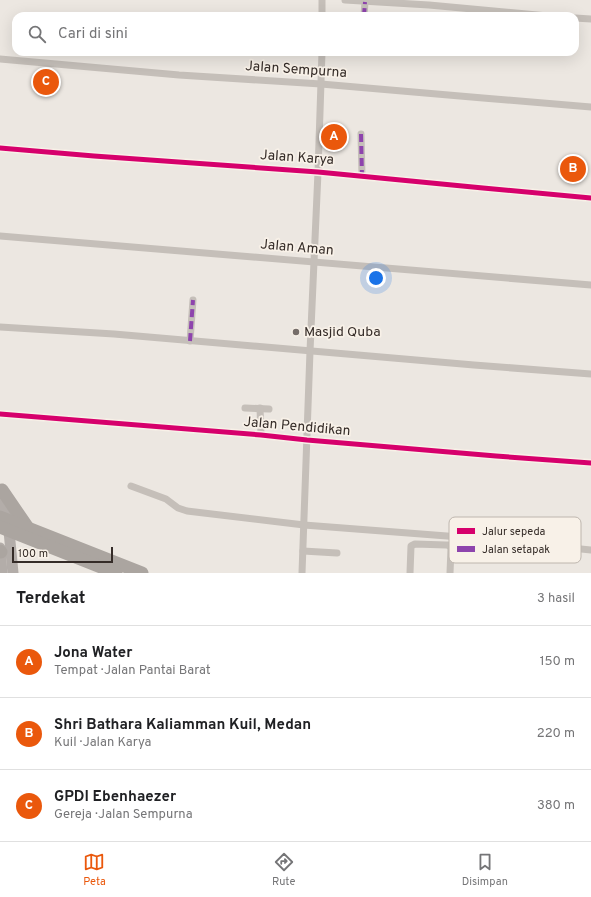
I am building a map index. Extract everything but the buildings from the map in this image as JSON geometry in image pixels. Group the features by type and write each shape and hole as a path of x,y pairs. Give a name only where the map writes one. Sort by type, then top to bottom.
{"highway":[{"path":"1,488 28,528"},
{"path":"4,524 28,528 142,573"},
{"path":"4,524 116,573"}],"main road":[{"path":"1,488 4,524 14,573"},
{"path":"0,548 2,573"}],"street":[{"path":"322,0 322,12"},
{"path":"345,0 429,5 505,12"},
{"path":"364,2 364,12"},
{"path":"579,18 591,19"},
{"path":"302,573 322,56"},
{"name":"Jalan Sempurna","path":"0,59 179,75 321,84 591,107"},
{"path":"362,134 362,176"},
{"name":"Jalan Karya","path":"0,148 318,172 591,198"},
{"name":"Jalan Aman","path":"0,236 591,285"},
{"path":"190,341 193,300"},
{"path":"0,327 114,334 591,374"},
{"path":"245,408 269,409"},
{"path":"260,408 261,435"},
{"name":"Jalan Pendidikan","path":"0,414 591,463"},
{"path":"131,486 166,499 178,508 187,510 304,525 449,536"},
{"path":"410,573 411,546 415,544 446,544 449,546"},
{"path":"581,549 591,550"},
{"path":"303,551 337,553"},
{"path":"450,563 450,573"}],"marked path":[{"path":"364,12 365,2"},
{"path":"361,134 362,176"},
{"path":"190,341 193,300"}],"cycle path":[{"path":"0,148 318,172 591,198"},
{"path":"0,414 591,463"}],"place":[{"name":"GPDI Ebenhaezer","path":"46,82"},
{"name":"Jona Water","path":"334,137"},
{"name":"Shri Bathara Kaliamman Kuil, Medan","path":"573,169"},
{"name":"Masjid Quba","path":"296,332"}]}
